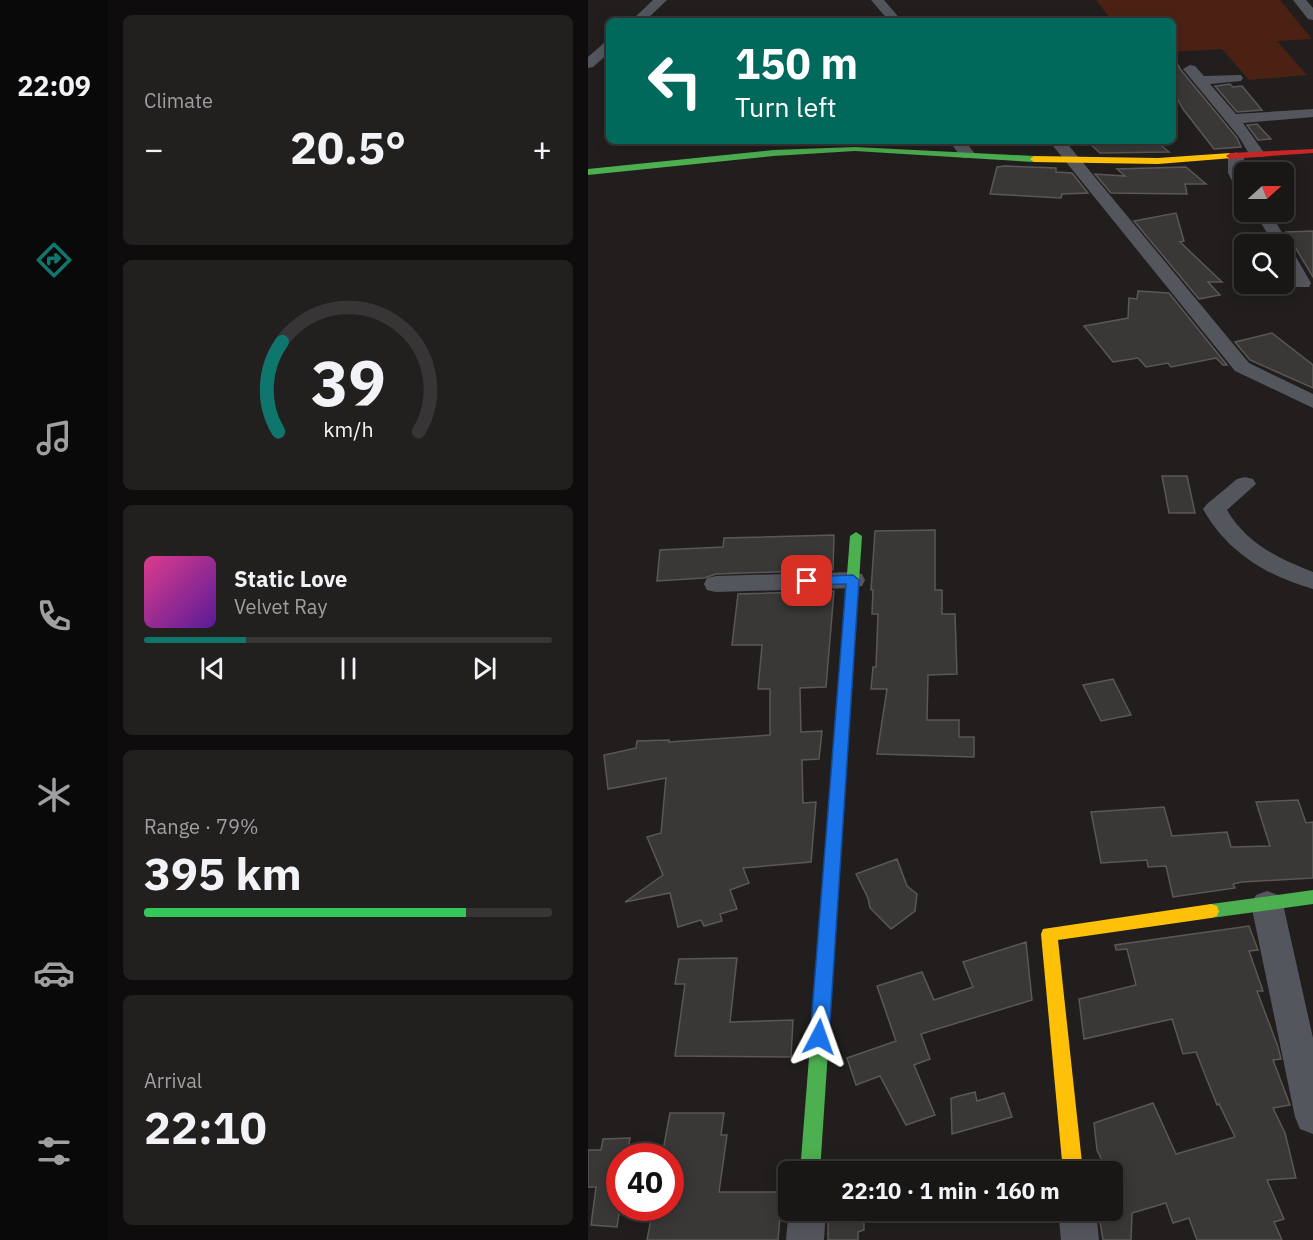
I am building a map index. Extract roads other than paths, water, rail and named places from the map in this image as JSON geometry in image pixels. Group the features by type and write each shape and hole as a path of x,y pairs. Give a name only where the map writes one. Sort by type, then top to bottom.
{"street":[{"path":"640,18 661,0"},
{"path":"877,0 893,18"},
{"path":"1299,0 1313,16"},
{"path":"588,64 606,49"},
{"path":"1236,78 1195,75 1257,154"},
{"path":"1231,119 1313,113"},
{"path":"960,144 969,155"},
{"path":"1060,144 1242,367 1313,402"},
{"path":"588,172 773,153 855,149 1075,161 1236,158 1257,154 1313,150"},
{"path":"1294,267 1302,283"},
{"path":"1245,484 1215,509 1223,526 1244,546 1279,568 1313,581"},
{"path":"811,1161 856,536"},
{"path":"716,584 853,580"},
{"path":"1072,1161 1049,934 1313,897"},
{"path":"1267,904 1313,1117"},
{"path":"805,1240 806,1221"},
{"path":"1078,1221 1080,1240"}]}
